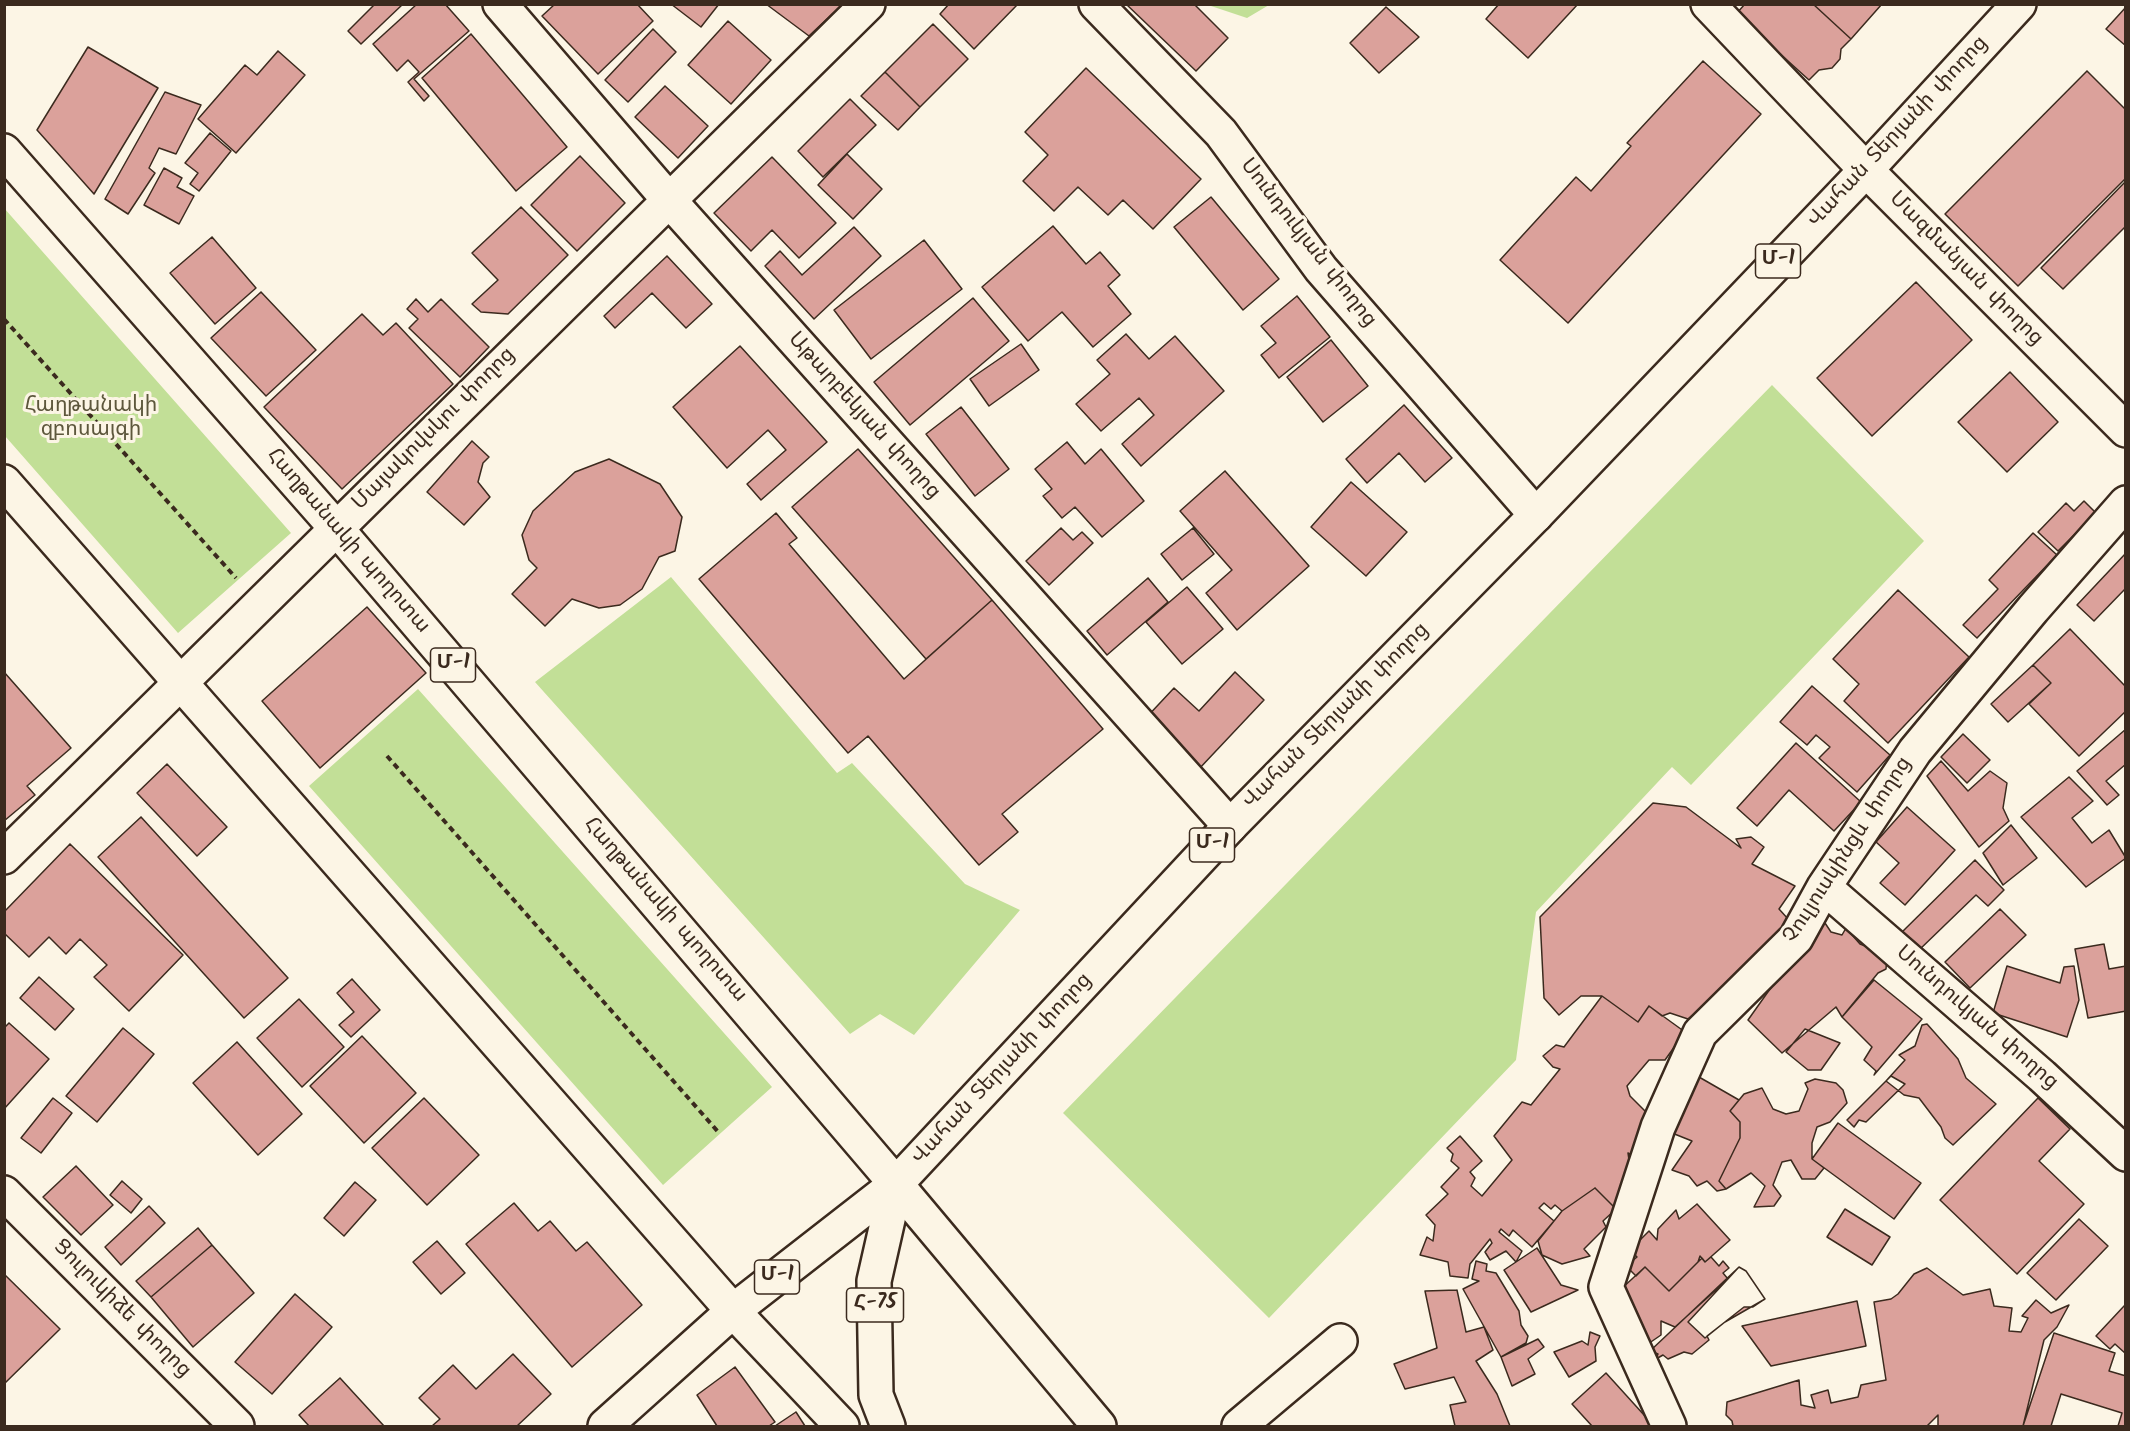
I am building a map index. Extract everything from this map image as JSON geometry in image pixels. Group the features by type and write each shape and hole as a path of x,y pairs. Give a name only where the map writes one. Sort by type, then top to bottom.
{"main road":[{"name":"Մայակովսկու փողոց","path":"4,857 868,4"},
{"name":"Սունդուկյան փողոց","path":"1096,4 1221,133 1321,269 1536,515"},
{"name":"Մազմանյան փողոց","path":"1708,4 1866,170 2126,430"},
{"name":"Վահան Տերյանի փողոց","path":"605,1426 733,1311 896,1184 1230,826 1536,515 1866,170 2019,4"},
{"name":"Աթարբեկյան փողոց","path":"513,6 669,200 1230,826"},
{"name":"Հաղթանակի պողոտա","path":"4,151 336,528 896,1184 1099,1426"},
{"name":"Մ-1","path":"4,482 733,1311"},
{"name":"Չուլյուսկինցև փողոց","path":"1669,1426 1606,1287 1658,1127 1700,1034 1796,938 1824,887 1915,752 2032,609 2126,503"},
{"name":"Սունդուկյան փողոց","path":"1824,887 2042,1076 2126,1154"},
{"name":"Հ-75","path":"888,1426 876,1395 874,1281 896,1184"},
{"name":"Ցուլուկիձե փողոց","path":"4,1193 237,1426"},
{"path":"733,1311 842,1426"},
{"path":"1243,1425 1340,1341"}],"path":[{"path":"4,319 238,580"},
{"path":"387,756 720,1134"}],"green space":[{"path":"1208,5 1269,5 1247,18"},
{"name":"Հաղթանակի զբոսայգի","path":"4,208 291,533 178,633 5,436"},
{"path":"1772,385 1924,541 1691,785 1672,767 1536,912 1516,1060 1269,1318 1063,1113"},
{"path":"671,577 837,773 852,763 965,884 1020,910 914,1035 880,1014 850,1034 535,682"},
{"path":"418,689 772,1087 663,1185 309,786"}],"building":[{"path":"375,4 403,4 361,44 348,31"},
{"path":"417,4 445,4 469,31 414,79 429,96 424,101 408,82 419,72 408,60 397,71 373,44"},
{"path":"555,4 637,4 653,21 598,74 542,16"},
{"path":"671,4 719,4 701,27"},
{"path":"766,4 843,4 809,36"},
{"path":"949,4 1018,4 974,49 940,14"},
{"path":"1126,4 1194,4 1228,38 1196,71"},
{"path":"1499,4 1578,4 1528,58 1486,19"},
{"path":"1745,4 1813,4 1851,39 1841,49 1840,59 1832,68 1819,70 1809,80 1736,14"},
{"path":"1813,4 1882,4 1851,39"},
{"path":"1386,7 1419,37 1379,73 1350,43"},
{"path":"2126,7 2126,46 2106,29"},
{"path":"728,21 771,60 731,104 688,65"},
{"path":"933,24 968,59 920,107 885,72"},
{"path":"653,29 676,52 628,102 605,80"},
{"path":"471,34 567,147 516,191 422,78"},
{"path":"88,47 158,88 94,194 37,130"},
{"path":"278,51 305,75 236,153 198,119 245,65 257,75"},
{"path":"1703,61 1761,114 1568,323 1500,260 1576,177 1591,191 1631,146 1627,143"},
{"path":"1086,68 1201,179 1153,229 1123,200 1108,215 1078,187 1054,211 1023,181 1048,155 1025,132"},
{"path":"2087,71 2126,110 2126,178 2018,286 1945,214"},
{"path":"885,72 920,107 898,130 861,96"},
{"path":"665,86 708,126 678,158 635,117"},
{"path":"165,92 201,105 176,154 159,148 149,168 155,173 128,214 105,199"},
{"path":"850,99 876,125 823,177 798,151"},
{"path":"210,133 231,151 199,191 190,184 198,173 185,163"},
{"path":"847,154 882,189 853,219 818,185"},
{"path":"580,156 625,203 577,251 531,205"},
{"path":"772,157 836,223 799,258 772,230 751,251 714,213"},
{"path":"164,168 182,178 177,187 194,196 179,224 144,205"},
{"path":"2126,181 2126,226 2063,289 2041,268"},
{"path":"1211,197 1279,279 1243,310 1174,227"},
{"path":"521,207 568,255 508,314 481,312 472,304 498,280 472,253"},
{"path":"1053,226 1086,264 1100,252 1120,275 1108,286 1131,314 1093,347 1062,312 1028,341 982,287"},
{"path":"854,227 881,256 814,319 765,266 780,251 802,275"},
{"path":"212,237 256,288 215,324 170,273"},
{"path":"924,240 962,289 871,359 834,310"},
{"path":"667,256 712,304 686,328 652,293 615,328 604,316"},
{"path":"1916,282 1972,340 1872,436 1817,378"},
{"path":"261,292 316,350 266,396 211,338"},
{"path":"1297,296 1330,337 1279,378 1261,355 1276,343 1261,326"},
{"path":"973,298 1009,341 910,425 874,382"},
{"path":"416,299 428,312 441,299 489,347 460,377 409,328 418,319 407,309"},
{"path":"362,314 383,335 396,323 453,384 342,489 264,407"},
{"path":"1126,334 1149,359 1175,336 1224,391 1141,466 1122,444 1154,415 1139,398 1101,431 1076,404 1110,374 1097,360"},
{"path":"1331,340 1368,386 1323,422 1287,377"},
{"path":"1021,344 1039,370 989,406 970,379"},
{"path":"740,346 827,442 761,500 747,484 786,450 768,430 727,468 673,407"},
{"path":"2010,372 2058,422 2007,472 1958,422"},
{"path":"1404,405 1452,458 1425,482 1399,453 1367,483 1346,459"},
{"path":"961,407 1009,469 975,496 926,434"},
{"path":"472,441 489,457 483,463 478,482 490,497 464,525 427,492"},
{"path":"1067,442 1085,464 1101,449 1144,501 1102,537 1075,507 1062,518 1043,496 1052,489 1035,469"},
{"path":"858,449 992,600 926,659 792,507"},
{"path":"609,459 660,484 682,517 675,551 659,557 642,589 620,605 599,608 572,599 545,626 512,594 537,568 529,560 522,535 533,511 575,472"},
{"path":"1225,471 1309,566 1237,630 1206,593 1232,570 1180,511"},
{"path":"1351,482 1407,532 1366,576 1311,527"},
{"path":"2084,501 2096,513 2058,551 2038,532 2066,503 2074,511"},
{"path":"776,513 797,538 789,544 904,679 992,600 1103,729 1002,814 1018,832 979,865 868,736 848,753 699,579"},
{"path":"1061,528 1073,540 1082,532 1093,543 1049,585 1026,561"},
{"path":"1193,528 1214,554 1182,580 1161,554"},
{"path":"2033,533 2057,555 1977,638 1963,625 1998,589 1989,580"},
{"path":"2126,553 2126,588 2094,621 2077,605"},
{"path":"1148,578 1168,602 1107,655 1087,631"},
{"path":"1187,587 1223,629 1182,664 1146,622"},
{"path":"1898,590 1969,657 1888,743 1844,701 1859,684 1833,659"},
{"path":"367,607 426,673 320,768 262,701"},
{"path":"2070,629 2126,687 2126,711 2079,756 2029,704 2051,683 2033,665"},
{"path":"2033,665 2051,683 2008,722 1991,704"},
{"path":"4,672 71,748 27,786 35,795 4,821"},
{"path":"1235,672 1264,700 1198,770 1144,720 1174,688 1199,711"},
{"path":"1812,686 1890,755 1857,792 1819,758 1830,747 1816,735 1807,745 1780,722"},
{"path":"2126,729 2126,764 2106,781 2119,795 2107,805 2077,771"},
{"path":"1963,734 1990,760 1967,783 1941,757"},
{"path":"1796,743 1861,802 1834,831 1789,790 1757,826 1737,808"},
{"path":"1941,761 1968,791 1990,771 2007,783 2003,808 2009,821 1979,847 1927,776"},
{"path":"167,764 227,827 197,856 137,793"},
{"path":"2069,777 2093,801 2072,818 2092,843 2109,830 2126,858 2086,887 2021,817"},
{"path":"1653,803 1686,807 1741,848 1736,839 1751,837 1764,847 1752,864 1795,886 1779,909 1789,920 1735,987 1728,986 1688,1019 1670,1013 1662,1016 1649,1006 1638,1022 1602,996 1581,996 1559,1015 1544,998 1540,917"},
{"path":"1907,807 1955,850 1905,905 1880,883 1899,863 1876,842"},
{"path":"141,817 288,978 244,1018 98,857"},
{"path":"2011,825 2037,858 2003,885 1983,853"},
{"path":"70,844 183,955 129,1011 94,977 107,965 80,939 66,954 49,937 29,957 4,933 4,912"},
{"path":"1975,860 2004,890 1988,906 1976,895 1917,952 1900,934"},
{"path":"2000,909 2026,935 1970,988 1945,962"},
{"path":"1821,917 1831,932 1842,935 1846,928 1860,944 1868,947 1871,942 1887,957 1886,969 1878,973 1842,1017 1836,1007 1782,1053 1748,1020"},
{"path":"2104,944 2109,969 2126,966 2126,1011 2088,1018 2075,949"},
{"path":"2007,966 2060,983 2064,967 2074,966 2079,1000 2067,1037 1993,1013"},
{"path":"39,977 74,1009 55,1030 20,998"},
{"path":"352,979 380,1010 351,1037 339,1025 354,1012 337,993"},
{"path":"1874,980 1922,1019 1874,1075 1876,1071 1864,1060 1872,1047 1842,1017"},
{"path":"1602,996 1638,1022 1649,1006 1685,1032 1665,1060 1649,1060 1627,1086 1630,1096 1650,1116 1645,1164 1628,1153 1630,1167 1624,1205 1613,1206 1595,1188 1562,1211 1555,1205 1551,1209 1544,1203 1539,1208 1554,1221 1532,1247 1513,1230 1509,1236 1501,1229 1499,1232 1522,1251 1516,1262 1506,1251 1490,1260 1485,1252 1492,1243 1490,1239 1470,1264 1468,1278 1450,1276 1448,1262 1420,1255 1427,1237 1433,1241 1435,1225 1426,1215 1448,1194 1441,1187 1459,1168 1451,1161 1453,1154 1447,1148 1460,1136 1482,1161 1470,1172 1475,1178 1471,1186 1482,1196 1512,1160 1494,1136 1522,1102 1531,1105 1560,1069 1553,1067 1543,1056 1556,1045 1564,1047"},
{"path":"299,999 344,1047 302,1087 257,1038"},
{"path":"9,1023 49,1059 4,1109 4,1028"},
{"path":"1927,1024 1958,1059 1966,1078 1996,1104 1953,1145 1945,1138 1941,1127 1919,1098 1904,1095 1886,1081 1905,1060 1899,1055 1915,1046 1922,1025"},
{"path":"123,1028 154,1054 97,1122 66,1096"},
{"path":"1805,1029 1840,1043 1821,1070 1808,1070 1786,1052"},
{"path":"362,1036 416,1093 364,1143 310,1086"},
{"path":"237,1042 302,1114 258,1155 193,1083"},
{"path":"1891,1076 1905,1084 1866,1122 1859,1120 1854,1127 1847,1120"},
{"path":"1699,1077 1739,1100 1730,1111 1740,1122 1740,1138 1719,1181 1726,1189 1717,1191 1707,1181 1697,1186 1689,1176 1672,1170 1692,1141 1667,1131"},
{"path":"1815,1079 1836,1083 1843,1090 1847,1103 1830,1122 1817,1127 1812,1143 1812,1159 1824,1168 1815,1179 1802,1179 1791,1160 1782,1162 1773,1185 1781,1196 1774,1206 1754,1207 1765,1186 1751,1173 1726,1189 1719,1181 1740,1138 1740,1122 1730,1111 1744,1094 1762,1088 1773,1109 1786,1114 1799,1111 1808,1089 1805,1083"},
{"path":"53,1098 72,1113 41,1153 21,1138"},
{"path":"424,1098 479,1155 427,1205 372,1148"},
{"path":"2038,1098 2070,1129 2039,1161 2084,1204 2017,1274 1940,1200"},
{"path":"1838,1123 1921,1183 1894,1219 1812,1159"},
{"path":"76,1166 113,1205 81,1235 43,1197"},
{"path":"122,1181 142,1199 131,1213 110,1195"},
{"path":"355,1182 376,1200 344,1236 324,1218"},
{"path":"1595,1188 1616,1209 1603,1221 1606,1227 1584,1249 1590,1256 1562,1264 1542,1255 1538,1241 1562,1211"},
{"path":"514,1203 538,1231 550,1221 576,1251 587,1242 642,1305 572,1367 466,1244"},
{"path":"1697,1204 1730,1240 1705,1262 1700,1256 1698,1262 1669,1291 1645,1267 1636,1276 1626,1266 1637,1257 1630,1250 1649,1231 1657,1240 1658,1229 1676,1210 1679,1219"},
{"path":"149,1206 165,1223 121,1265 105,1247"},
{"path":"1845,1209 1890,1237 1872,1265 1827,1237"},
{"path":"2079,1219 2108,1246 2056,1300 2027,1273"},
{"path":"198,1228 212,1245 151,1297 136,1281"},
{"path":"437,1241 465,1273 441,1294 413,1262"},
{"path":"212,1245 254,1293 193,1347 151,1297"},
{"path":"1537,1248 1561,1285 1578,1290 1531,1312 1504,1270"},
{"path":"1711,1257 1719,1266 1723,1261 1729,1268 1723,1273 1728,1279 1675,1327 1661,1321 1661,1335 1645,1346 1620,1290 1645,1267 1669,1291 1702,1258 1705,1262"},
{"path":"1476,1261 1487,1264 1486,1271 1496,1273 1519,1311 1521,1325 1528,1336 1526,1343 1501,1357 1463,1289 1479,1281 1472,1279"},
{"path":"1739,1267 1746,1271 1765,1299 1725,1322 1705,1338 1688,1322"},
{"path":"1739,1267 1746,1271 1765,1299 1753,1307 1744,1307 1707,1336 1709,1340 1692,1354 1684,1352 1668,1359 1663,1355 1656,1359 1658,1354 1650,1351"},
{"path":"1927,1268 1963,1295 1990,1289 1994,1306 2012,1308 2009,1331 2021,1332 2028,1318 2022,1316 2036,1300 2051,1313 2069,1305 2057,1327 2044,1340 2023,1426 1938,1426 1938,1415 1927,1426 1733,1426 1732,1421 1726,1415 1727,1402 1799,1380 1801,1405 1815,1408 1811,1395 1828,1390 1831,1403 1858,1397 1861,1385 1886,1380 1874,1302 1891,1299 1914,1274"},
{"path":"4,1274 60,1329 4,1384"},
{"path":"1457,1290 1466,1332 1484,1327 1493,1350 1476,1361 1497,1394 1510,1426 1455,1426 1450,1405 1466,1402 1454,1377 1405,1389 1394,1364 1437,1348 1425,1291"},
{"path":"295,1294 332,1327 272,1394 235,1362"},
{"path":"1857,1301 1866,1346 1771,1366 1742,1326"},
{"path":"2125,1305 2126,1354 2115,1344 2110,1349 2096,1336"},
{"path":"1590,1332 1600,1336 1595,1347 1596,1361 1569,1377 1554,1352 1582,1341 1588,1345"},
{"path":"2054,1333 2115,1353 2109,1371 2126,1376 2126,1426 2118,1426 2122,1413 2061,1394 2051,1426 2023,1426"},
{"path":"1538,1339 1544,1347 1528,1359 1535,1374 1512,1386 1501,1357"},
{"path":"513,1354 551,1394 517,1426 432,1426 440,1419 419,1398 453,1365 476,1389"},
{"path":"735,1367 775,1422 769,1426 717,1426 697,1395"},
{"path":"1606,1373 1654,1426 1592,1426 1572,1404"},
{"path":"340,1378 384,1426 309,1426 299,1415"},
{"path":"796,1412 805,1426 775,1426"}]}
